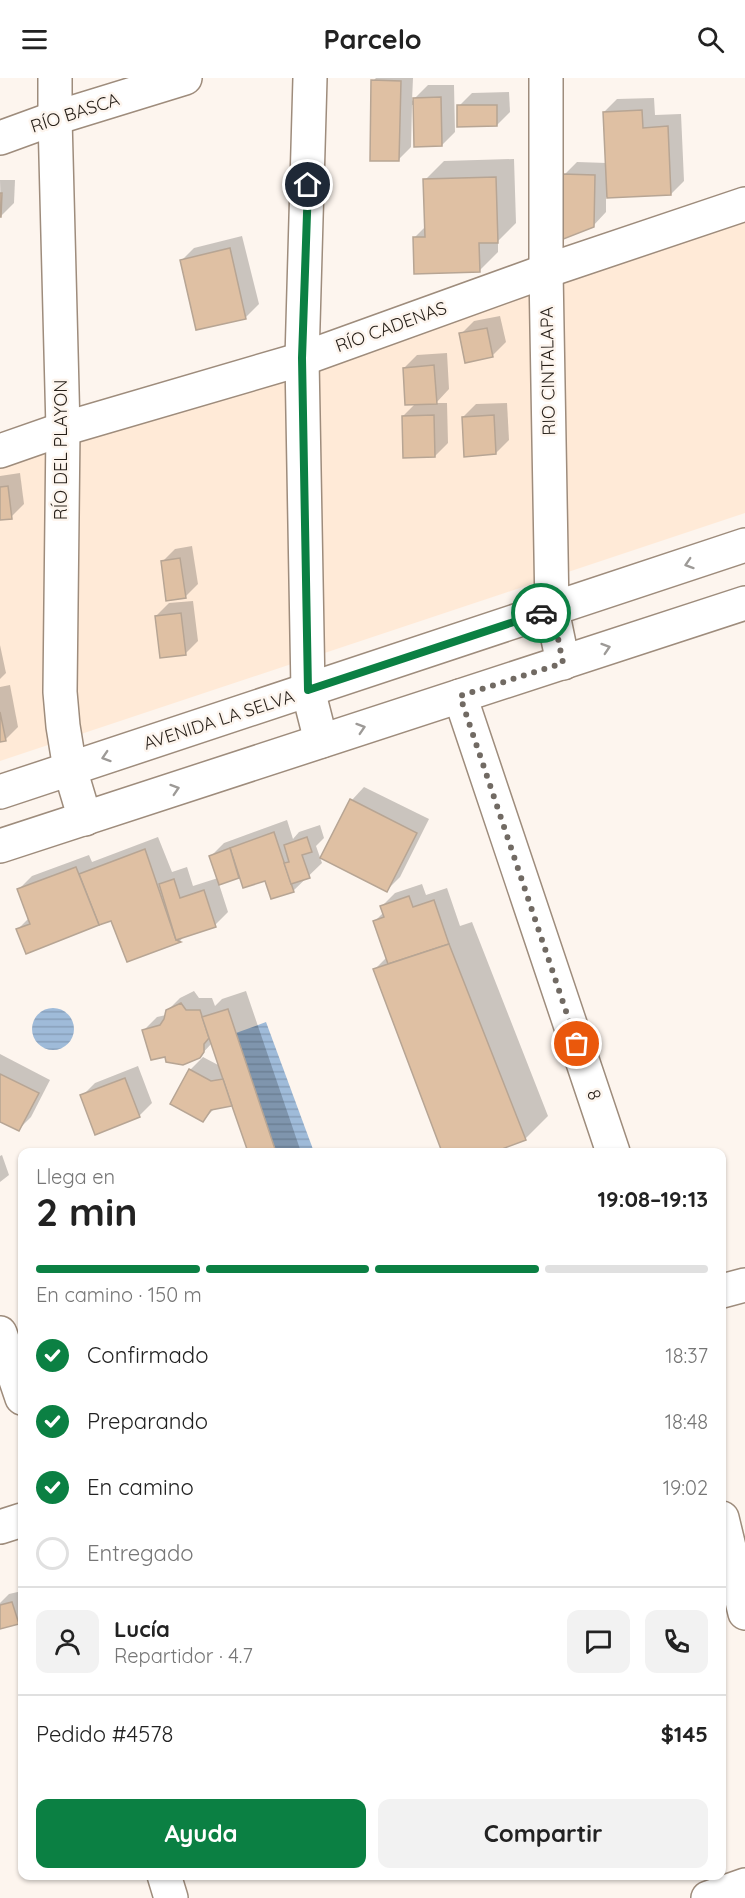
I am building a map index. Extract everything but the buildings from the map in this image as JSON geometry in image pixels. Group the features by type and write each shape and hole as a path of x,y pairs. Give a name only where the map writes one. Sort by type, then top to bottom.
{"street":[{"name":"RÍO DEL PLAYON","path":"55,78 63,429 60,692 70,769 85,819"},
{"name":"RÍO BASCA","path":"0,138 55,118 184,78"},
{"path":"310,78 302,358 308,690 321,741"},
{"name":"RIO CINTALAPA","path":"546,78 546,271 552,609 563,663"},
{"name":"RÍO CADENAS","path":"0,451 63,429 302,358 546,271 745,204"},
{"name":"AVENIDA LA SELVA","path":"0,792 745,545"},
{"path":"0,846 745,603"},
{"name":"8","path":"460,696 612,1148"},
{"path":"726,1290 745,1285"},
{"path":"0,1333 18,1386"},
{"path":"0,1527 18,1521"},
{"path":"726,1535 745,1613"},
{"path":"166,1880 171,1898"},
{"path":"708,1898 745,1885"}],"shaded area":[{"path":"745,216 745,513 0,761 0,467"}],"water":[{"path":"53,1008 68,1014 74,1029 68,1044 53,1050 38,1044 32,1029 38,1014"},
{"path":"266,1022 313,1148 275,1148 236,1033"}],"way so far":[{"path":"541,613 552,609 563,663 460,696 577,1044"}],"route":[{"path":"308,185 302,358 308,690 541,613"}]}
